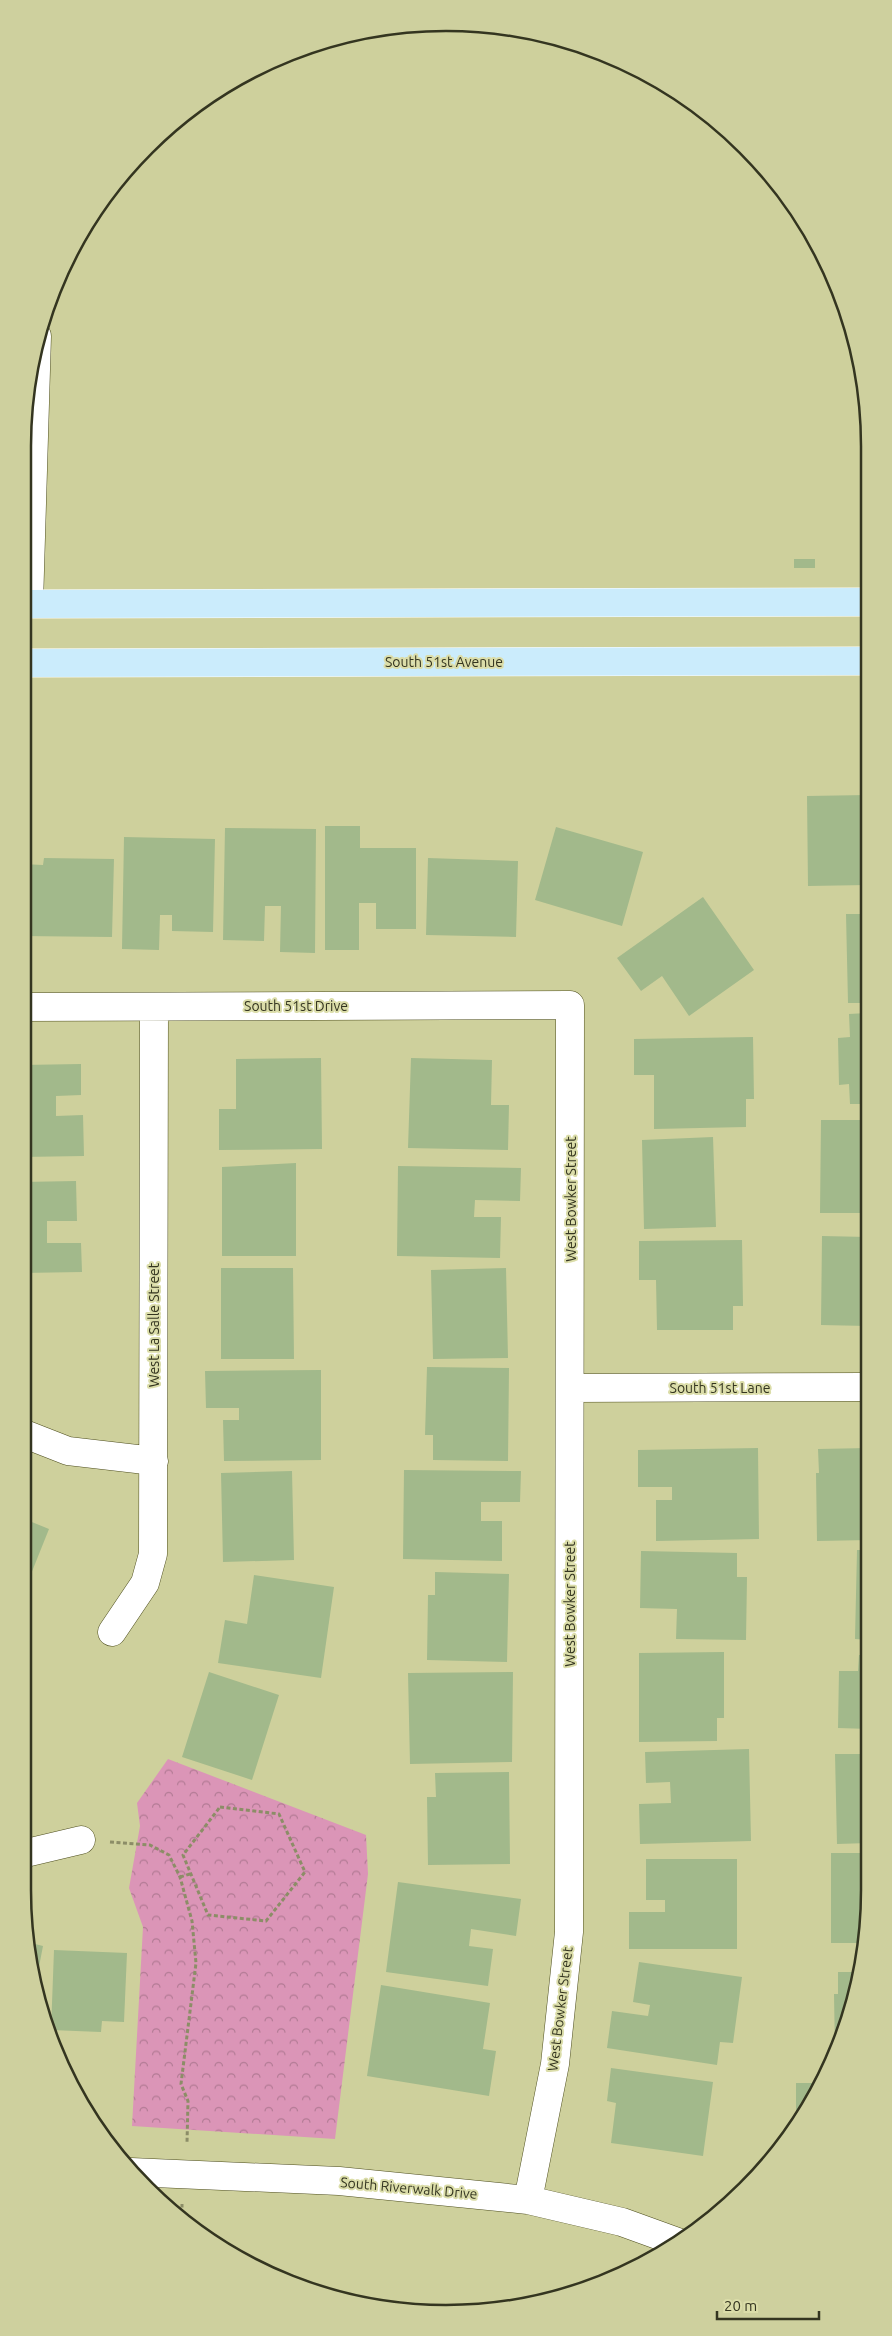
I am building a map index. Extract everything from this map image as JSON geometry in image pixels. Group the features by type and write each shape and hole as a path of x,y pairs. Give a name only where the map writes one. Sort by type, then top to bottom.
{"main road":[{"path":"31,604 861,602"},
{"name":"South 51st Avenue","path":"31,663 861,661"}],"street":[{"path":"31,482 35,396"},
{"name":"South 51st Drive","path":"31,1007 570,1005"},
{"name":"West Bowker Street","path":"528,2200 555,2064 569,1932 570,1005"},
{"name":"West La Salle Street","path":"112,1632 145,1583 153,1554 154,1007"},
{"name":"South 51st Lane","path":"571,1388 861,1387"},
{"path":"31,1437 68,1450 154,1461"},
{"path":"31,1852 81,1840"},
{"name":"South Riverwalk Drive","path":"143,2172 339,2181 528,2200 622,2222 669,2239"}],"path":[{"path":"220,1807 279,1814 305,1872 266,1920 208,1915 190,1874 183,1855 220,1807"},
{"path":"81,1840 150,1846 169,1854 180,1877 192,1922 196,1963 181,2084 188,2101 185,2174"},
{"path":"180,1877 190,1874"}],"green space":[{"path":"168,1759 366,1835 368,1874 335,2139 132,2126 143,1927 129,1888 140,1826 137,1803"}],"building":[{"path":"794,559 815,559 815,568 794,568"},
{"path":"861,795 861,885 808,886 807,796"},
{"path":"325,826 360,826 360,848 416,848 416,929 376,929 376,903 359,903 359,950 325,950"},
{"path":"556,827 643,852 622,926 535,900"},
{"path":"225,828 316,829 315,953 280,952 281,906 265,906 264,941 223,940"},
{"path":"124,837 215,839 213,932 172,931 172,915 160,915 159,950 122,949"},
{"path":"44,858 114,859 112,937 31,936 31,864 43,865"},
{"path":"428,858 518,861 516,937 426,935"},
{"path":"703,897 754,970 689,1016 662,976 641,991 617,958"},
{"path":"846,914 861,914 861,1003 848,1003"},
{"path":"861,1013 861,1104 850,1104 849,1084 839,1085 838,1038 850,1037 849,1014"},
{"path":"753,1037 754,1099 746,1099 746,1127 654,1129 654,1075 634,1075 634,1039"},
{"path":"321,1058 322,1149 219,1150 219,1109 236,1109 236,1059"},
{"path":"411,1058 492,1060 491,1105 509,1105 508,1150 408,1148"},
{"path":"81,1064 81,1095 56,1096 56,1116 83,1115 84,1156 31,1157 31,1065"},
{"path":"821,1120 861,1120 861,1213 820,1213"},
{"path":"713,1137 716,1227 644,1229 642,1140"},
{"path":"296,1163 296,1256 222,1256 222,1167"},
{"path":"398,1166 521,1168 520,1201 475,1200 474,1217 501,1217 500,1258 397,1256"},
{"path":"76,1181 77,1221 47,1221 47,1243 81,1243 82,1272 31,1273 31,1182"},
{"path":"822,1236 861,1237 861,1326 821,1325"},
{"path":"742,1240 743,1306 733,1306 733,1330 657,1330 656,1280 639,1280 639,1241"},
{"path":"221,1268 293,1268 294,1359 221,1359"},
{"path":"506,1268 508,1358 433,1359 431,1270"},
{"path":"427,1367 509,1368 508,1461 433,1460 433,1435 425,1435"},
{"path":"321,1370 321,1460 224,1461 223,1420 239,1420 239,1408 206,1408 205,1371"},
{"path":"758,1448 759,1539 656,1541 656,1500 672,1500 672,1487 638,1487 638,1450"},
{"path":"861,1448 861,1540 817,1541 816,1473 819,1473 818,1449"},
{"path":"404,1470 521,1471 520,1502 481,1502 481,1521 502,1521 502,1561 403,1559"},
{"path":"292,1471 294,1560 223,1562 221,1473"},
{"path":"31,1522 49,1529 31,1574"},
{"path":"857,1550 861,1550 861,1639 855,1639"},
{"path":"641,1551 737,1553 737,1577 747,1577 746,1640 676,1639 677,1609 640,1608"},
{"path":"435,1572 509,1574 507,1662 427,1660 428,1595 435,1595"},
{"path":"254,1575 334,1587 321,1678 218,1663 225,1620 247,1624"},
{"path":"724,1652 724,1718 717,1718 717,1741 639,1742 639,1653"},
{"path":"859,1655 861,1655 861,1729 838,1728 839,1671 858,1671"},
{"path":"209,1672 279,1695 252,1780 182,1757"},
{"path":"513,1672 512,1762 410,1764 408,1673"},
{"path":"749,1749 751,1841 640,1844 639,1804 671,1803 670,1782 646,1783 645,1752"},
{"path":"835,1754 861,1754 861,1843 837,1844"},
{"path":"509,1772 510,1864 428,1865 427,1797 436,1797 435,1773"},
{"path":"831,1853 861,1853 860,1917 857,1943 831,1943"},
{"path":"646,1859 737,1859 737,1949 629,1949 629,1912 665,1912 665,1900 646,1900"},
{"path":"398,1882 521,1899 516,1936 471,1929 469,1946 493,1949 488,1986 386,1972"},
{"path":"35,1944 43,1946 39,1969"},
{"path":"54,1950 127,1953 124,2022 102,2021 101,2032 56,2030 51,2018"},
{"path":"639,1962 742,1977 733,2043 720,2042 717,2065 607,2048 612,2011 648,2016 650,2005 633,2002"},
{"path":"838,1972 853,1972 835,2034 834,1994 838,1994"},
{"path":"381,1985 490,2003 483,2049 496,2051 489,2096 367,2076"},
{"path":"611,2068 713,2082 703,2156 611,2143 616,2103 607,2101"},
{"path":"796,2083 813,2083 805,2097 796,2112"}]}
